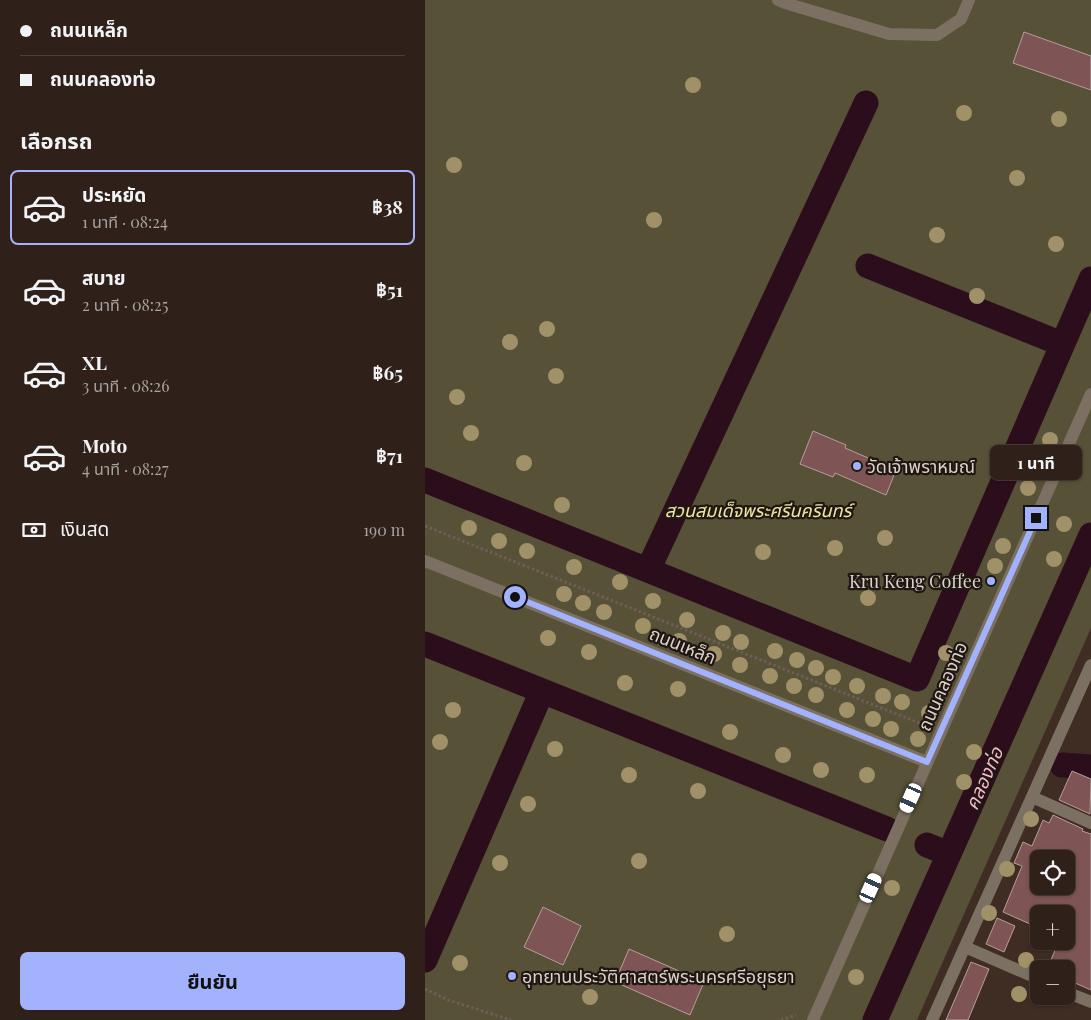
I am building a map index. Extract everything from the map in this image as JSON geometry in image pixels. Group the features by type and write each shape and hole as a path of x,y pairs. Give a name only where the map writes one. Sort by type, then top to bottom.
{"street":[{"path":"778,0 889,34 937,35 961,19 969,0"},
{"name":"ถนนคลองท่อ","path":"813,1020 1091,394"},
{"name":"ถนนเหล็ก","path":"425,561 927,762"},
{"path":"932,1020 1091,665"},
{"path":"1032,797 1091,823"},
{"path":"965,947 1030,976"},
{"path":"1075,996 1091,1002"}],"path":[{"path":"425,526 941,732"},
{"path":"425,989 448,1000 511,1020"}],"green space":[{"name":"สวนสมเด็จพระศรีนครินทร์","path":"425,0 1091,0 1091,628 917,1020 425,1020"}],"building":[{"path":"1024,32 1091,56 1091,90 1013,63"},
{"path":"813,431 846,445 845,448 896,470 886,495 835,473 833,477 800,464"},
{"path":"1072,771 1091,779 1090,814 1059,800"},
{"path":"1053,815 1091,834 1091,990 1075,983 1075,960 1051,960 1055,950 1075,950 1075,905 1030,905 1030,924 1003,912 1022,866 1014,863 1023,842 1032,846 1043,820 1049,823"},
{"path":"543,907 581,926 563,965 524,947"},
{"path":"997,918 1015,926 1004,952 986,944"},
{"path":"629,949 704,982 690,1015 615,982"},
{"path":"971,962 989,969 968,1020 946,1020"}],"waterway":[{"path":"648,570 866,103"},
{"path":"868,266 1062,344"},
{"path":"425,480 917,679 1091,279"},
{"name":"คลองท่อ","path":"875,1020 1091,535"},
{"path":"425,644 887,829"},
{"path":"425,960 542,691"},
{"path":"1062,765 1091,767"},
{"path":"927,845 949,854"}],"place":[{"name":"วัดเจ้าพราหมณ์","path":"857,466"},
{"name":"Kru Keng Coffee","path":"991,581"},
{"name":"อุทยานประวัติศาสตร์พระนครศรีอยุธยา","path":"512,976"}],"route":[{"path":"515,597 927,762 1036,518"}]}
